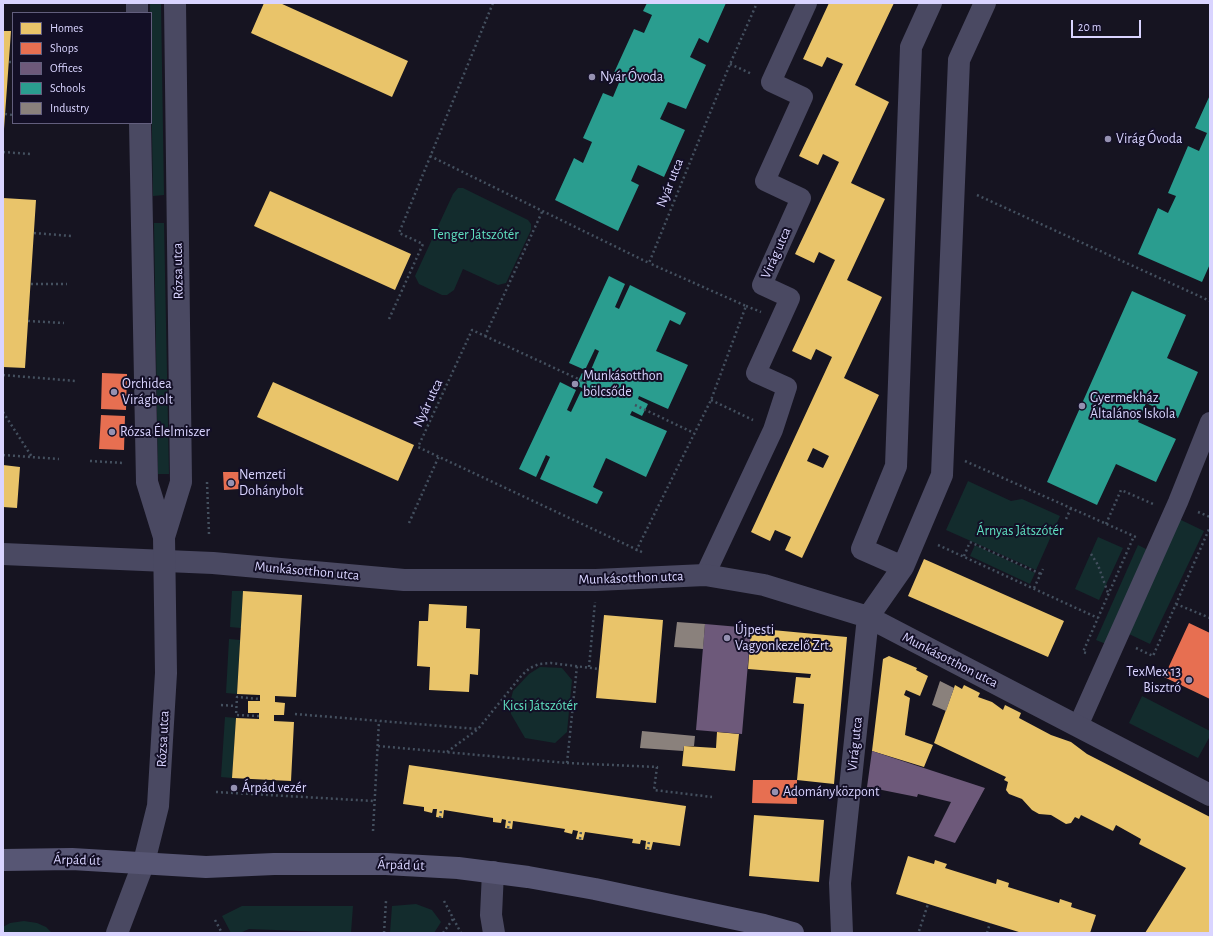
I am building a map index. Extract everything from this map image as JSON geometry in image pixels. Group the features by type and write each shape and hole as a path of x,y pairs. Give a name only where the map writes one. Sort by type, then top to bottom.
{"main road":[{"name":"Árpád út","path":"3,860 72,859 144,862 206,867 274,864 386,864 451,867 493,872 595,889 764,925 793,933"}],"street":[{"name":"Rózsa utca","path":"117,933 144,862 158,806 166,672 164,537 181,482 175,3"},
{"name":"Virág utca","path":"705,575 773,430 787,387 756,373 790,298 762,285 801,198 765,181 803,97 771,82 807,3"},
{"path":"903,567 862,549 896,466 911,47 931,3"},
{"name":"Virág utca","path":"842,933 840,883 868,617 903,567 942,475 959,60 986,3"},
{"name":"Rózsa utca","path":"140,124 146,482 164,537"},
{"path":"1078,726 1173,513 1210,422"},
{"name":"Munkásotthon utca","path":"3,554 220,564 404,580 596,580 705,575 764,585 868,617 1210,795"},
{"path":"493,872 491,915 494,933"}],"path":[{"path":"389,319 423,244 399,233 492,3"},
{"name":"Nyár utca","path":"649,263 730,64 757,3"},
{"path":"5,114 12,115"},
{"path":"3,152 30,154"},
{"path":"430,156 649,263 746,306 711,400 636,551"},
{"path":"954,184 1210,301"},
{"path":"542,212 486,336 589,384"},
{"path":"34,233 71,236"},
{"path":"31,284 67,284"},
{"path":"28,321 64,323"},
{"name":"Nyár utca","path":"439,456 418,447 472,330 486,336"},
{"path":"3,375 76,381"},
{"path":"711,400 773,430"},
{"path":"635,405 694,433"},
{"path":"3,412 32,457"},
{"path":"943,451 1158,547"},
{"path":"3,455 59,459"},
{"path":"409,523 439,456 636,551 650,556"},
{"path":"90,461 131,463"},
{"path":"207,482 209,534"},
{"path":"1106,524 1121,490 1173,513"},
{"path":"1066,519 1071,508"},
{"path":"1117,640 1153,656 1210,527"},
{"path":"916,535 1098,618"},
{"path":"964,556 971,541 1041,574"},
{"path":"1091,554 1100,569 1108,593"},
{"path":"1034,588 1043,569"},
{"path":"589,667 596,580"},
{"path":"1176,604 1210,618"},
{"path":"446,752 478,729 522,675 530,668 545,664 599,669"},
{"path":"568,763 577,666"},
{"path":"259,716 236,715 236,706 237,697 260,698"},
{"path":"221,705 236,706"},
{"path":"295,714 478,729"},
{"path":"373,831 379,721"},
{"path":"378,746 568,763 657,767 654,790 712,797"},
{"path":"216,792 374,801"},
{"path":"440,818 441,810"},
{"path":"508,828 510,820"},
{"path":"580,839 581,831"},
{"path":"648,849 649,841"},
{"path":"384,933 386,901"},
{"path":"444,901 461,933"},
{"path":"919,931 928,904"},
{"path":"443,933 453,919"},
{"path":"215,920 222,933"},
{"path":"987,933 990,923"}],"green space":[{"path":"150,3 161,3 164,195 153,196 152,12 150,12"},
{"name":"Tenger Játszótér","path":"458,188 463,188 528,220 531,224 531,230 506,283 498,285 463,269 454,290 447,295 442,295 419,284 415,276 453,194"},
{"path":"154,223 164,223 169,474 158,474"},
{"name":"Árnyas Játszótér","path":"968,481 1011,501 1022,499 1060,516 1036,570 946,530"},
{"path":"1179,519 1204,531 1150,644 1129,634"},
{"path":"1098,537 1123,548 1099,600 1075,589"},
{"path":"975,545 1035,573 1030,584 970,556"},
{"path":"1138,545 1148,550 1106,644 1096,640"},
{"path":"232,591 243,591 241,628 230,627"},
{"path":"229,639 240,640 237,694 226,693"},
{"name":"Kicsi Játszótér","path":"540,667 562,668 572,680 567,732 555,743 525,738 511,714 511,699 513,691 529,674"},
{"path":"1142,696 1210,731 1210,736 1198,758 1129,723"},
{"path":"225,717 236,718 232,778 221,777"},
{"path":"416,904 432,910 441,922 434,933 390,933 392,906"},
{"path":"242,906 353,906 351,933 249,929 240,933 231,933 222,916"},
{"path":"24,921 37,923 46,927 52,933 3,933 3,927 10,923"}],"building: Homes":[{"path":"264,3 280,3 408,61 392,97 251,33"},
{"path":"829,3 894,3 855,85 889,102 851,183 885,199 847,280 882,297 844,378 879,395 802,558 785,550 791,537 775,530 770,541 751,532 832,357 816,349 811,360 792,351 835,260 819,252 814,263 795,254 839,162 823,154 818,165 799,156 843,64 827,57 822,67 803,59","holes":["813,448 829,456 823,468 807,461"]},
{"path":"3,31 11,31 4,129 3,129"},
{"path":"270,191 411,254 395,290 254,226"},
{"path":"3,198 36,200 25,368 3,367"},
{"path":"273,382 414,445 398,481 257,417"},
{"path":"3,465 20,467 17,508 3,507"},
{"path":"924,559 1064,621 1048,657 908,596"},
{"path":"243,591 302,595 296,697 275,696 275,702 285,703 284,715 274,715 274,721 294,722 291,781 232,778 236,718 259,719 259,713 248,713 248,701 260,701 260,695 237,694"},
{"path":"429,604 467,606 466,628 480,629 478,675 470,674 469,692 429,690 430,667 417,666 419,621 428,621"},
{"path":"604,615 663,620 656,703 596,698"},
{"path":"751,628 847,637 834,784 797,780 804,704 793,703 796,677 810,678 811,674 748,669"},
{"path":"889,656 917,668 916,670 928,676 920,696 906,690 904,695 910,698 905,735 933,745 924,767 872,751 883,659"},
{"path":"955,685 962,689 964,685 980,693 978,697 992,702 1003,710 1005,705 1021,713 1019,718 1051,735 1071,742 1087,754 1210,817 1210,933 1145,933 1186,868 1139,844 1141,839 1116,825 1113,831 1081,815 1079,819 1075,817 1071,823 1066,824 1051,815 1039,814 1032,810 1022,799 1009,794 1006,790 1008,782 1004,780 1006,777 934,743"},
{"path":"717,732 739,734 735,771 682,766 684,746 716,748"},
{"path":"409,765 686,806 680,846 653,842 651,850 645,849 646,841 641,840 640,844 632,843 633,839 585,832 583,840 576,839 578,831 573,830 572,834 564,832 565,829 513,821 512,829 505,828 506,820 502,819 501,823 493,822 493,818 444,810 443,818 436,817 437,809 433,809 432,813 424,811 424,807 403,804"},
{"path":"754,815 824,820 819,882 749,876"},
{"path":"908,856 934,864 935,860 947,864 945,868 996,884 997,879 1009,883 1008,887 1059,903 1060,899 1072,903 1071,907 1096,915 1090,933 1022,933 896,894"}],"building: Shops":[{"name":"Orchidea Virágbolt","path":"102,373 127,374 126,410 101,409"},
{"name":"Rózsa Élelmiszer","path":"101,415 125,416 124,450 99,449"},
{"name":"Nemzeti Dohánybolt","path":"223,472 239,472 239,489 224,490"},
{"path":"1189,623 1210,633 1210,699 1164,677"},
{"name":"Adományközpont","path":"753,780 797,780 797,804 752,803"}],"building: Offices":[{"path":"705,624 751,628 742,734 696,730"},
{"path":"872,751 985,788 955,843 934,836 951,802 918,794 917,797 867,787"}],"building: Schools":[{"path":"647,3 726,3 708,43 699,38 690,57 706,65 686,109 668,102 660,119 685,130 664,177 638,165 631,181 639,185 618,231 555,200 574,158 583,163 592,142 583,138 603,93 613,97 621,78 613,75 634,29 644,33 652,15 643,11"},
{"path":"1210,95 1210,264 1202,282 1138,254 1158,208 1168,213 1176,196 1168,193 1188,146 1199,151 1207,133 1195,128"},
{"path":"609,276 625,284 615,307 619,309 630,285 686,313 680,325 670,320 656,351 688,365 668,409 639,396 638,399 648,404 642,416 632,411 630,415 667,431 646,477 606,458 593,487 603,492 597,504 540,479 550,457 546,455 536,477 519,469 560,382 576,390 567,410 571,412 581,391 585,393 586,390 576,385 582,373 592,378 593,374 590,372 599,351 595,349 585,370 569,363"},
{"path":"1132,291 1186,315 1167,358 1198,372 1178,418 1146,403 1138,422 1176,439 1156,482 1116,464 1097,505 1047,482"}],"building: Industry":[{"path":"677,622 705,624 703,649 674,647"},
{"path":"940,681 954,688 946,711 932,705"},
{"path":"642,731 695,736 694,746 684,746 683,751 640,748"}],"place":[{"name":"Nyár Óvoda","path":"592,77"},
{"name":"Virág Óvoda","path":"1108,139"},
{"name":"Munkásotthon bölcsőde","path":"575,384"},
{"name":"Orchidea Virágbolt","path":"114,392"},
{"name":"Gyermekház Általános Iskola","path":"1082,406"},
{"name":"Rózsa Élelmiszer","path":"112,432"},
{"name":"Nemzeti Dohánybolt","path":"231,483"},
{"name":"Újpesti Vagyonkezelő Zrt.","path":"727,638"},
{"name":"TexMex 13 Bisztró","path":"1189,680"},
{"name":"Árpád vezér","path":"234,788"},
{"name":"Adományközpont","path":"775,792"}]}
